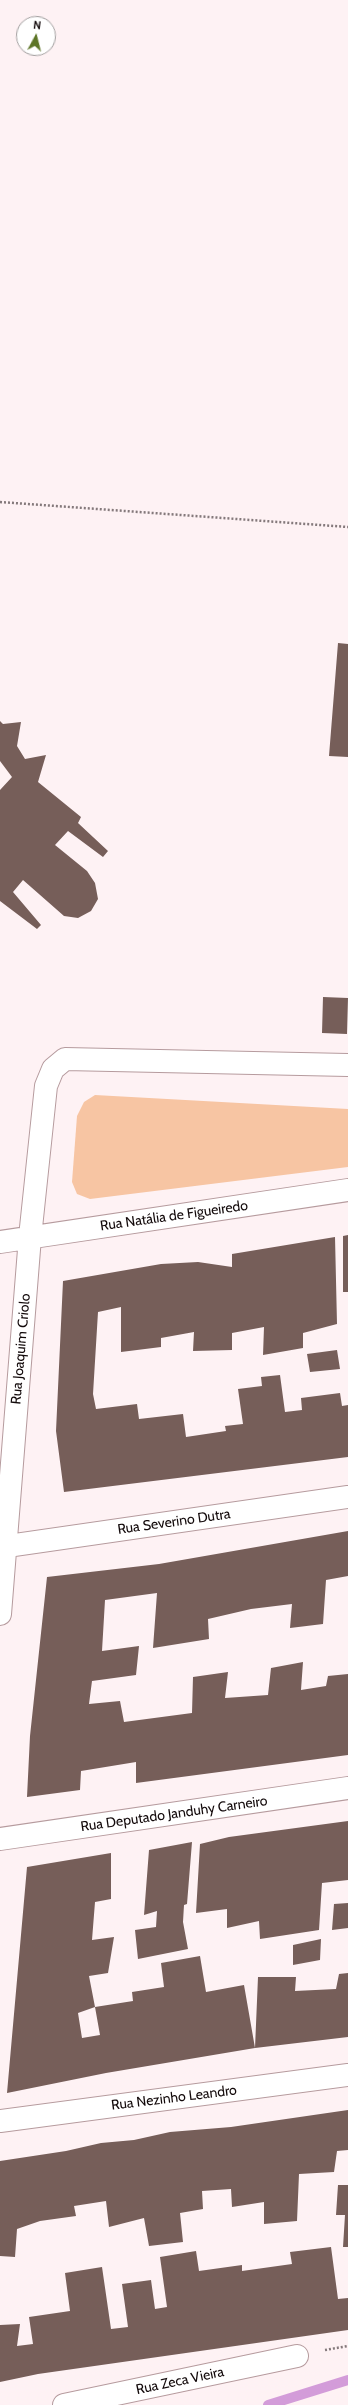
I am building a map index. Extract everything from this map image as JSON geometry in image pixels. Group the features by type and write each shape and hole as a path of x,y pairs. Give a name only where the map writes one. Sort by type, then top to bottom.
{"street":[{"name":"Rua Joaquim Criolo","path":"0,1614 2,1547 30,1237 46,1086 53,1069 65,1059 348,1065"},
{"name":"Rua Natália de Figueiredo","path":"0,1242 348,1190"},
{"name":"Rua Severino Dutra","path":"2,1547 348,1497"},
{"name":"Rua Deputado Janduhy Carneiro","path":"0,1839 348,1788"},
{"name":"Rua Nezinho Leandro","path":"0,2121 348,2075"},
{"name":"Rua Zeca Vieira","path":"64,2405 297,2356"}],"path":[{"path":"0,502 348,526"}],"shaded area":[{"path":"95,1095 348,1109 348,1167 90,1199 77,1194 72,1182 77,1116 84,1102"}],"building":[{"path":"338,643 348,644 348,757 329,756"},
{"path":"0,721 3,724 21,722 17,746 25,759 46,755 38,782 81,817 78,823 108,851 103,857 68,831 55,845 87,871 95,883 98,899 91,911 78,918 64,916 23,880 13,892 41,925 37,929 0,901 0,790 12,777 0,761"},
{"path":"323,997 348,998 347,1034 322,1033"},
{"path":"348,1235 348,1292 343,1292 343,1236"},
{"path":"335,1237 337,1324 303,1333 303,1348 263,1355 264,1327 232,1333 232,1350 193,1351 194,1332 161,1338 161,1347 121,1352 121,1307 98,1312 93,1394 96,1409 137,1404 139,1419 183,1414 186,1437 226,1431 225,1426 243,1424 238,1389 262,1386 261,1377 280,1375 285,1412 302,1410 301,1398 340,1393 342,1406 348,1405 348,1457 64,1492 56,1431 63,1281 161,1264 198,1262 232,1267 232,1254"},
{"path":"337,1350 340,1369 310,1372 307,1354"},
{"path":"348,1531 348,1576 326,1580 323,1624 290,1628 292,1604 251,1609 208,1619 209,1639 153,1648 157,1593 105,1600 102,1651 139,1646 136,1675 92,1681 89,1704 120,1701 124,1722 192,1713 193,1677 228,1672 225,1698 268,1695 271,1668 303,1662 301,1690 326,1686 328,1676 348,1674 348,1755 136,1783 136,1762 81,1771 80,1790 27,1797 30,1736 47,1577 159,1564"},
{"path":"348,1821 348,1880 322,1883 319,1930 260,1939 259,1921 227,1928 227,1909 196,1913 200,1844 229,1837"},
{"path":"192,1842 187,1904 184,1905 183,1922 188,1949 138,1959 135,1930 156,1927 157,1911 144,1915 149,1850"},
{"path":"111,1853 111,1899 95,1902 92,1940 114,1937 108,1973 89,1976 95,2007 133,2001 132,1992 164,1987 161,1963 200,1956 206,1992 244,1985 255,2048 106,2073 7,2093 27,1867","holes":["95,2007 100,2035 82,2038 78,2013"]},
{"path":"348,1903 348,1928 332,1930 334,1904"},
{"path":"321,1939 320,1960 293,1965 293,1945"},
{"path":"348,1973 348,2037 255,2048 258,1977 296,1977 295,1991 336,1989 339,1974"},
{"path":"348,2110 348,2150 337,2151 334,2172 299,2174 297,2221 264,2224 264,2202 232,2207 231,2189 202,2191 203,2209 180,2213 183,2242 149,2246 144,2218 109,2227 106,2201 74,2206 76,2216 40,2221 17,2229 15,2257 0,2256 0,2161 66,2151 101,2143 134,2140 170,2132 231,2127"},
{"path":"338,2185 348,2185 348,2247 343,2247 345,2215 336,2215"},
{"path":"331,2247 338,2299 348,2298 348,2330 38,2374 0,2382 0,2325 20,2324 17,2346 33,2344 29,2317 70,2311 65,2273 102,2267 111,2329 128,2327 122,2284 151,2280 155,2309 167,2307 160,2257 196,2251 199,2271 242,2265 242,2271 292,2264 290,2252"}],"waterway":[{"path":"268,2405 348,2380"}]}
